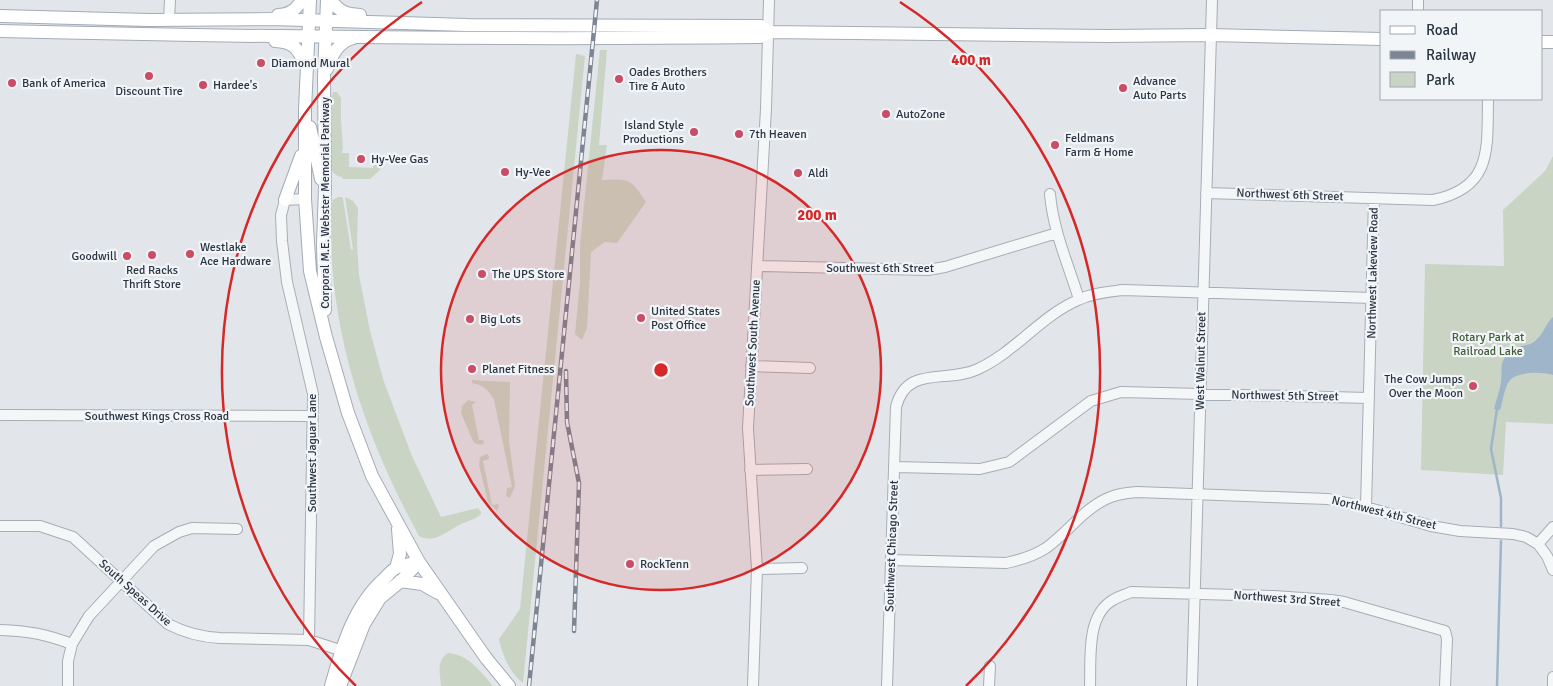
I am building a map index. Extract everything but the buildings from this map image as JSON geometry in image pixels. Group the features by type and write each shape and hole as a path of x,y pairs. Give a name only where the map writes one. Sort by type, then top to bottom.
{"main road":[{"path":"255,19 266,15 290,13 302,0"},
{"name":"Corporal M.E. Webster Memorial Parkway","path":"310,0 305,116 304,199 310,271 326,337"},
{"name":"Corporal M.E. Webster Memorial Parkway","path":"326,337 323,245 325,188 324,76 327,0"},
{"path":"331,0 336,7 346,14 396,15 400,23"},
{"path":"0,16 310,20 467,25 761,26 769,32"},
{"path":"118,33 128,29 161,25 169,19"},
{"path":"0,31 356,37 760,37 769,32 1046,36 1210,35 1380,39"},
{"path":"244,35 252,41 288,42 299,52 308,70"},
{"path":"324,76 339,46 344,41 356,37"},
{"path":"305,116 312,135 319,173 325,188"},
{"path":"285,200 300,159 305,134"},
{"path":"326,337 348,413 372,476 419,562 486,658 509,686"},
{"path":"396,520 400,541 400,554 396,568"},
{"path":"340,686 354,619 365,599 396,568 419,562"},
{"path":"331,686 346,652 380,598 419,562"},
{"path":"400,581 422,584 442,595"}],"street":[{"path":"169,19 170,0"},
{"name":"Southwest South Avenue","path":"753,686 756,569 748,428 769,32 769,0"},
{"name":"West Walnut Street","path":"1192,686 1212,0"},
{"name":"Northwest Lakeview Road","path":"1366,507 1374,198 1433,200 1449,197 1462,190 1472,181 1485,160 1488,100"},
{"name":"Northwest 6th Street","path":"1206,193 1374,198"},
{"path":"1050,194 1051,210 1057,233 1079,299 1095,294 1123,290 1372,298"},
{"path":"285,200 304,199"},
{"name":"Southwest Jaguar Lane","path":"285,200 281,215 282,241 288,282 313,394 309,640"},
{"name":"Southwest 6th Street","path":"757,266 928,270 945,268 1057,233"},
{"name":"Southwest Chicago Street","path":"888,686 896,407 899,394 910,384 923,378 952,376 978,370 1059,310 1079,299"},
{"path":"751,366 810,368"},
{"name":"Northwest 5th Street","path":"895,467 980,470 1008,462 1091,401 1134,391 1369,398"},
{"name":"Southwest Kings Cross Road","path":"0,415 313,416"},
{"path":"750,470 807,469"},
{"name":"Northwest 4th Street","path":"891,560 1006,563 1022,560 1046,548 1106,499 1120,494 1137,492 1328,499 1366,507 1431,526 1460,531 1513,534 1526,537 1538,544"},
{"name":"South Speas Drive","path":"0,526 40,526 73,537 168,624 184,632 220,638 309,640 346,652"},
{"path":"1553,527 1538,544 1547,556 1553,570"},
{"path":"68,686 68,661 72,644 89,616 154,546 179,532 192,528 237,529"},
{"path":"756,569 802,568"},
{"name":"Northwest 3rd Street","path":"1090,686 1091,636 1097,616 1112,600 1131,592 1331,600 1436,628 1445,631 1447,639 1445,686"},
{"path":"0,630 29,631 72,644"},
{"path":"989,686 990,666"},
{"path":"1553,677 1553,686"}],"green space":[{"path":"600,50 607,50 599,145 607,145 602,180 624,180 632,184 646,202 617,243 605,242 591,252 587,328 582,340 575,334 580,282 580,244"},
{"path":"576,54 585,56 523,683 507,663 499,639 520,609"},
{"path":"333,92 337,92 341,98 342,153 349,153 349,167 373,168 374,164 379,162 379,158 383,158 380,170 370,179 343,179 331,170 329,165 331,99"},
{"name":"Rotary Park at Railroad Lake","path":"1553,156 1553,424 1506,422 1503,475 1421,470 1425,264 1504,266 1503,210 1545,171"},
{"path":"338,197 343,199 351,250 353,249 345,197 353,201 358,208 357,244 359,275 370,331 384,382 412,456 441,517 478,508 481,512 476,518 435,538 430,539 419,536 403,506 376,445 354,383 345,351 333,275 331,206 333,200"},
{"path":"472,380 510,382 509,441 515,486 510,498 506,496 507,488 512,487 494,400 488,391 472,383"},
{"path":"468,400 476,402 472,405 479,440 483,440 484,444 478,444 473,441 461,413 461,407"},
{"path":"487,454 489,459 483,461 492,505 498,504 499,506 497,511 488,502 479,465 480,457"},
{"path":"448,653 468,660 493,686 441,686 440,664"}],"water":[{"path":"1553,317 1553,375 1531,373 1514,377 1506,387 1500,410 1494,409 1503,361 1515,348 1535,342"}],"waterway":[{"path":"1497,409 1491,449 1501,498 1501,526"},
{"path":"1497,686 1501,541"}],"railway":[{"path":"529,686 597,0"},
{"path":"566,371 567,422 579,483 574,631"}],"place":[{"name":"Diamond Mural","path":"261,63"},
{"name":"Discount Tire","path":"149,76"},
{"name":"Oades Brothers Tire & Auto","path":"619,79"},
{"name":"Bank of America","path":"12,83"},
{"name":"Hardee's","path":"203,85"},
{"name":"Advance Auto Parts","path":"1123,88"},
{"name":"AutoZone","path":"886,114"},
{"name":"Island Style Productions","path":"694,132"},
{"name":"7th Heaven","path":"739,134"},
{"name":"Feldmans Farm & Home","path":"1055,145"},
{"name":"Hy-Vee Gas","path":"361,159"},
{"name":"Hy-Vee","path":"505,172"},
{"name":"Aldi","path":"798,173"},
{"name":"Westlake Ace Hardware","path":"190,254"},
{"name":"Red Racks Thrift Store","path":"152,255"},
{"name":"Goodwill","path":"127,256"},
{"name":"The UPS Store","path":"482,274"},
{"name":"United States Post Office","path":"641,318"},
{"name":"Big Lots","path":"470,319"},
{"name":"Planet Fitness","path":"472,369"},
{"name":"The Cow Jumps Over the Moon","path":"1473,386"},
{"name":"RockTenn","path":"630,564"}]}
